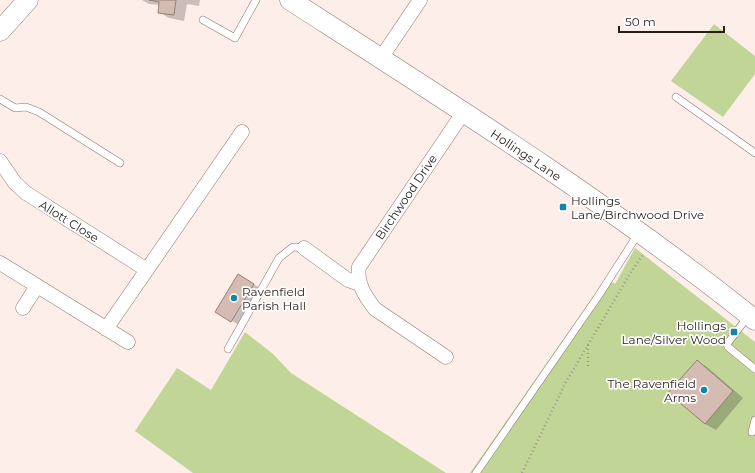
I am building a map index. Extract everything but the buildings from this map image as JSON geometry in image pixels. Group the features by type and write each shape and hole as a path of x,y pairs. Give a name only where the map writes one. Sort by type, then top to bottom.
{"street":[{"path":"0,31 28,0"},
{"name":"Hollings Lane","path":"290,0 381,58 576,188 753,314"},
{"path":"381,58 420,0"},
{"name":"Birchwood Drive","path":"359,284 357,274 359,267 463,113"},
{"path":"106,329 242,132"},
{"name":"Allott Close","path":"0,161 15,183 26,193 147,270"},
{"path":"304,248 348,280 359,284 366,298 375,309 446,358"},
{"path":"0,263 128,342"},
{"path":"23,308 37,286"}],"lane":[{"path":"203,20 235,38 256,0"},
{"path":"676,97 755,153"},
{"path":"0,99 15,108 26,107 39,112 120,163"},
{"path":"476,473 599,295 645,238"},
{"path":"228,349 279,258 293,247 304,248"},
{"path":"753,314 727,344 728,347 755,369"},
{"path":"752,432 755,420"}],"path":[{"path":"522,473 566,382 631,272 645,238"},
{"path":"588,344 588,369"}],"green space":[{"path":"714,24 755,56 755,74 723,117 671,81"},
{"path":"635,248 755,342 755,473 470,473 606,278 615,284"},
{"path":"245,332 273,354 291,373 446,473 193,473 135,431 177,368 211,390"}],"place":[{"name":"Hollings Lane/Birchwood Drive","path":"563,207"},
{"name":"Ravenfield Parish Hall","path":"234,298"},
{"name":"Hollings Lane/Silver Wood","path":"734,332"},
{"name":"The Ravenfield Arms","path":"704,390"}]}
